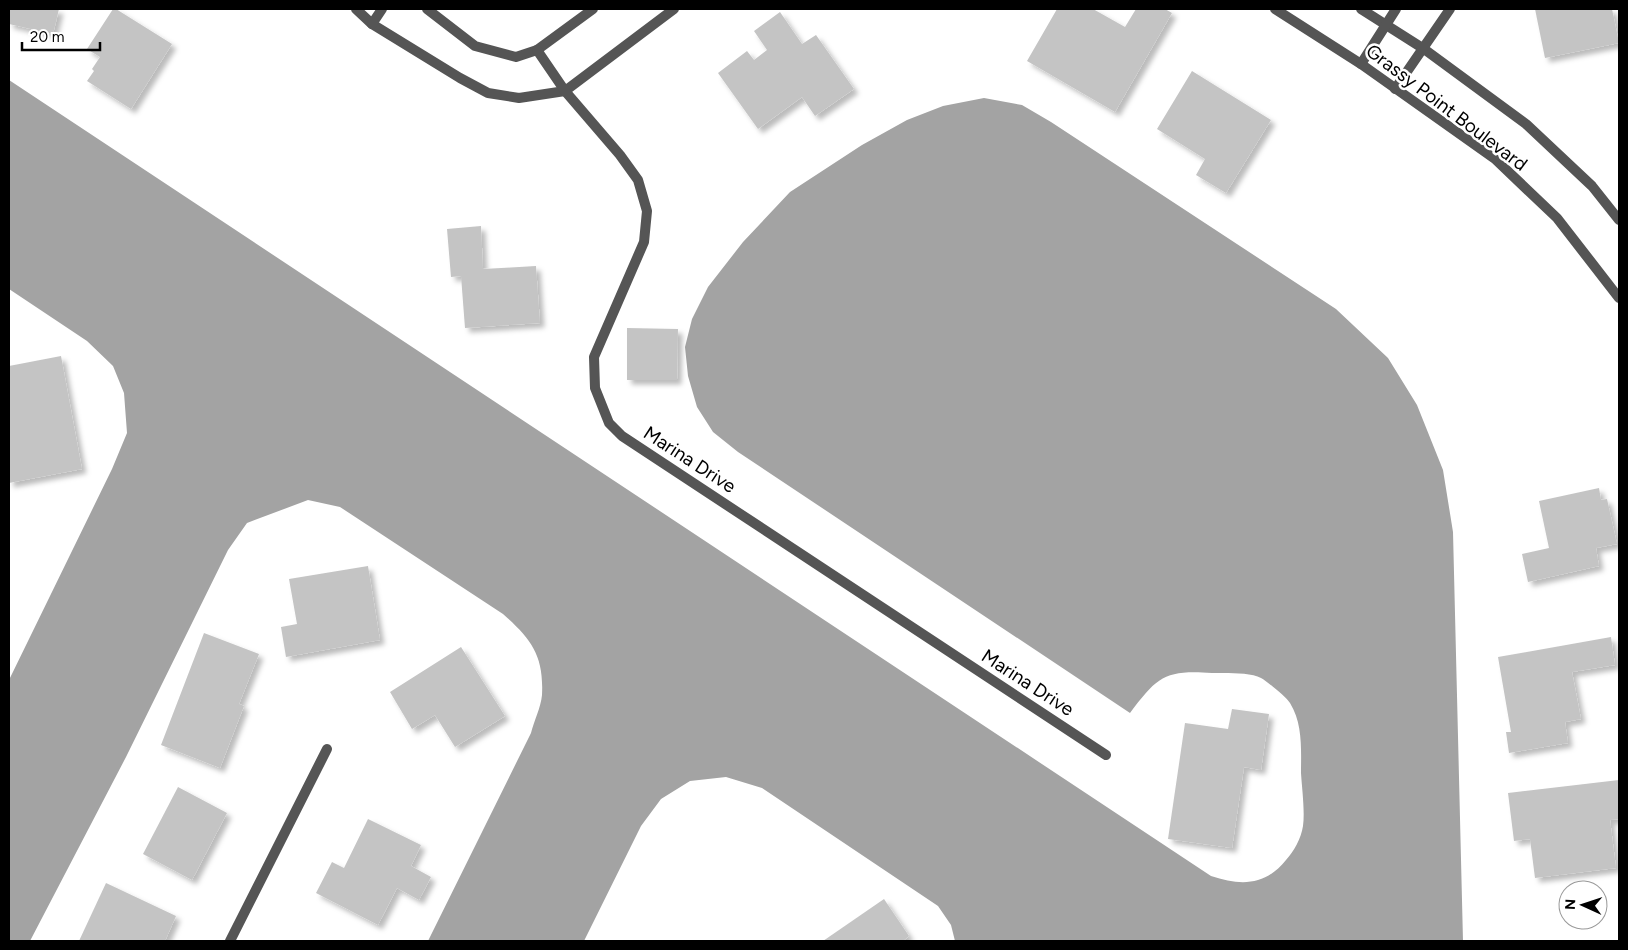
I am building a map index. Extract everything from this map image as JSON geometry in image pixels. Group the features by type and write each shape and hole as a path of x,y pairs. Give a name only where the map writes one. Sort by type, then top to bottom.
{"street":[{"path":"356,9 372,24 460,78 488,93 519,98 565,91 674,9"},
{"path":"372,24 382,9"},
{"path":"427,9 475,46 516,57 537,50 593,9"},
{"name":"Grassy Point Boulevard","path":"1275,9 1361,64 1495,159 1557,218 1619,298"},
{"name":"Grassy Point Boulevard","path":"1361,9 1424,48 1526,124 1592,186 1619,220"},
{"path":"1361,64 1396,9"},
{"path":"1395,89 1450,9"},
{"name":"Marina Drive","path":"537,50 565,91 620,155 638,180 647,210 644,242 594,357 595,388 609,423 622,436 1106,755"},
{"path":"230,941 327,749"}],"shaded area":[{"path":"9,80 1211,876 1242,882 1261,879 1278,869 1289,856 1299,840 1303,826 1304,807 1299,728 1290,703 1281,694 1256,676 1230,673 1183,673 1164,678 1156,683 1130,713 738,452 713,432 697,407 688,376 685,347 692,319 708,287 743,242 790,192 862,145 907,120 943,106 984,98 1022,105 1051,122 1336,309 1388,358 1417,405 1443,470 1453,532 1463,941 955,941 951,925 938,906 762,788 726,777 690,781 661,799 641,826 584,941 428,941 531,733 542,695 541,669 534,649 528,640 503,614 340,507 308,500 247,523 228,550 126,757 30,941 9,941 9,680 112,469 127,433 124,393 113,366 87,341 9,289"}],"building":[{"path":"9,9 59,9 53,34 9,24"},
{"path":"113,9 116,9 172,44 131,109 87,81 100,57 87,49"},
{"path":"1057,9 1093,9 1125,27 1136,9 1165,9 1172,13 1115,112 1027,61"},
{"path":"1535,9 1612,9 1619,43 1545,58"},
{"path":"780,12 802,44 816,35 854,89 815,116 802,97 758,129 718,73 747,51 754,60 767,50 754,31"},
{"path":"1192,71 1271,120 1226,193 1196,175 1205,159 1157,129"},
{"path":"481,226 483,269 536,266 540,323 465,328 461,276 451,277 447,229"},
{"path":"627,328 678,329 677,380 627,380"},
{"path":"61,356 82,469 9,483 9,366"},
{"path":"1599,488 1601,500 1607,499 1617,544 1596,548 1599,566 1528,582 1522,554 1549,548 1539,501"},
{"path":"368,566 380,640 286,657 281,627 297,624 289,579"},
{"path":"204,633 259,654 239,704 244,706 220,768 161,745"},
{"path":"1611,637 1615,665 1572,672 1581,719 1565,722 1568,743 1509,753 1506,732 1511,732 1498,657"},
{"path":"461,647 505,716 455,747 435,715 412,729 390,692"},
{"path":"1232,709 1269,714 1261,770 1244,767 1232,848 1168,839 1185,723 1228,729"},
{"path":"1619,780 1619,819 1610,820 1616,868 1535,878 1530,839 1514,841 1508,793"},
{"path":"178,787 227,813 192,880 143,854"},
{"path":"368,819 421,845 411,866 431,877 419,900 397,888 378,925 316,893 332,862 344,868"},
{"path":"106,883 176,916 165,941 79,941"},
{"path":"884,899 909,936 903,941 823,941"}]}
